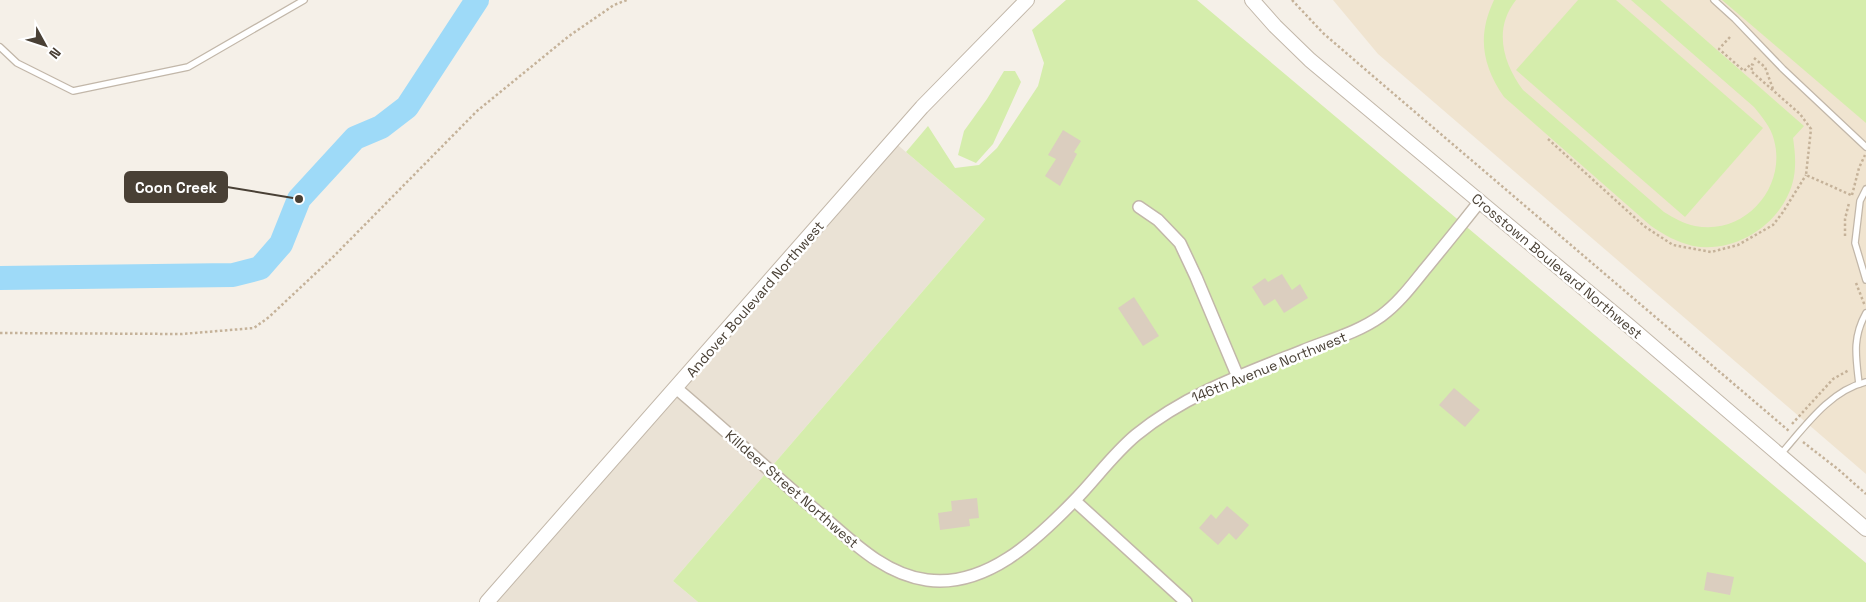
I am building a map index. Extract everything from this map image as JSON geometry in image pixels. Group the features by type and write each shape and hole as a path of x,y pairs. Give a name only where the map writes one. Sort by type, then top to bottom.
{"street":[{"name":"Andover Boulevard Northwest","path":"487,602 922,107 1027,0"},
{"name":"Crosstown Boulevard Northwest","path":"1252,0 1275,26 1310,60 1480,201 1866,529"},
{"name":"146th Avenue Northwest","path":"916,578 929,581 952,579 978,574 996,566 1018,552 1074,501 1128,443 1178,405 1238,377 1306,349 1348,335 1380,317 1400,301 1480,201"},
{"path":"1139,207 1158,220 1180,243 1238,377"},
{"name":"Killdeer Street Northwest","path":"676,388 865,552 895,571 916,578"},
{"path":"1074,501 1186,602"}],"lane":[{"path":"0,47 17,63 73,91 188,67 304,0"},
{"path":"1714,0 1783,69 1866,147"},
{"path":"1866,189 1860,200 1855,243 1866,280"},
{"path":"1858,384 1855,345 1860,324 1866,312"},
{"path":"1780,455 1820,410 1838,395 1858,384 1866,382"}],"path":[{"path":"0,333 182,334 254,328 269,317 333,257 477,111 569,36 614,5 627,0"},
{"path":"1292,0 1323,33 1786,428"},
{"path":"1548,140 1644,226 1673,245 1711,252 1738,245 1773,224 1806,176 1811,129 1800,114 1751,71 1751,64 1744,71 1719,49 1730,37"},
{"path":"1754,58 1765,67 1774,91"},
{"path":"1806,176 1851,196"},
{"path":"1805,443 1866,494"}],"shaded area":[{"path":"1333,0 1866,0 1866,474 1378,54"},
{"path":"893,141 985,219 673,581 698,602 489,602"}],"green space":[{"path":"1066,0 1197,0 1866,563 1866,602 698,602 673,581 985,219 906,152 928,126 955,168 979,165 997,148 1038,86 1044,63 1032,30"},
{"path":"1494,0 1516,0 1505,22 1503,46 1510,69 1523,90 1664,212 1695,226 1713,227 1730,223 1745,216 1768,191 1774,175 1776,158 1773,135 1766,122 1754,107 1631,0 1660,0 1804,126 1793,138 1795,160 1793,181 1781,208 1772,219 1749,236 1722,246 1693,246 1671,238 1651,226 1504,97 1491,73 1484,50 1485,26"},
{"path":"1578,0 1616,0 1763,128 1685,217 1516,70"},
{"path":"1722,0 1866,0 1866,123"},
{"path":"1004,71 1015,71 1021,82 993,144 976,163 958,155 964,131"}],"building":[{"path":"1063,130 1081,141 1074,152 1077,154 1060,186 1045,176 1056,159 1048,155"},
{"path":"1282,274 1292,290 1300,284 1308,298 1284,313 1275,299 1264,306 1252,287 1265,278 1268,282"},
{"path":"1134,297 1159,336 1143,346 1118,308"},
{"path":"1454,388 1480,410 1465,427 1439,405"},
{"path":"977,498 979,518 969,519 970,526 940,530 938,513 952,511 951,501"},
{"path":"1227,506 1249,525 1236,540 1229,533 1218,545 1199,528 1211,514 1216,519"},
{"path":"1707,572 1734,577 1730,595 1704,590"}],"waterway":[{"path":"0,278 233,275 260,268 281,244 299,199 355,138 381,127 407,107 477,0"}],"place":[{"name":"Coon Creek","path":"299,199"}]}
